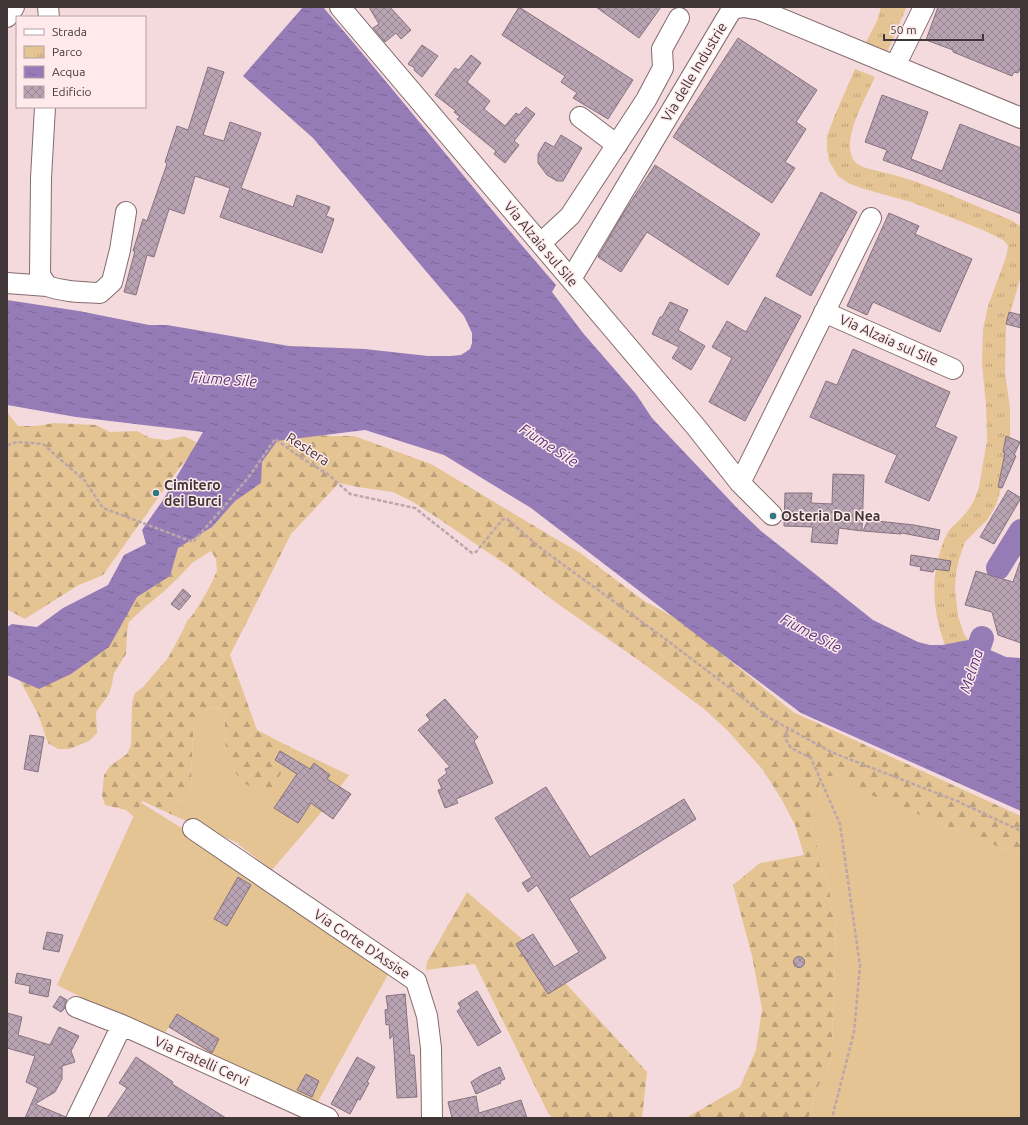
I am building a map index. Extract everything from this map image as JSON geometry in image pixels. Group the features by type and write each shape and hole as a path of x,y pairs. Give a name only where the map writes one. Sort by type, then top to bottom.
{"street":[{"path":"7,17 14,7"},
{"name":"Via Alzaia sul Sile","path":"340,7 696,427 740,483 772,515"},
{"name":"Via delle Industrie","path":"571,279 732,9 744,7 760,10 1021,118"},
{"path":"895,66 924,7"},
{"path":"540,243 570,216 646,100 663,68 662,49 679,18"},
{"path":"45,108 41,178 40,274 47,286"},
{"path":"580,117 617,145"},
{"path":"7,283 47,286 70,291 100,293 112,282 120,250 126,212"},
{"name":"Via Alzaia sul Sile","path":"740,483 871,218"},
{"name":"Via Alzaia sul Sile","path":"824,312 953,369"},
{"name":"Via Corte D'Assise","path":"193,829 416,981 428,1016 431,1048 427,1117"},
{"name":"Via Fratelli Cervi","path":"76,1007 122,1025 328,1118"},
{"path":"77,1118 122,1025"}],"path":[{"name":"Restera","path":"7,445 17,442 43,444 85,481 103,508 193,542 246,480 275,439 329,475 350,494 415,508 472,553 476,552 503,519 507,519 543,550 664,638 768,717 788,728"},
{"path":"832,1118 854,1032 860,966 840,824 811,758 791,748 785,738 788,728 831,752 957,801 1021,831"}],"green space":[{"path":"881,7 906,7 884,59 862,50 877,21"},
{"path":"855,69 875,77 857,115 851,136 851,154 855,162 865,168 912,180 946,193 1013,221 1021,227 1021,276 1006,327 1005,372 1010,408 1010,441 1002,485 996,505 991,514 965,542 959,559 955,590 958,616 964,634 968,640 945,645 936,611 934,587 935,575 945,537 971,506 979,487 987,440 986,405 982,364 983,329 988,306 1006,257 1008,247 1003,240 983,230 911,202 861,188 848,183 838,176 829,161 827,136"},
{"path":"7,412 18,426 36,426 54,423 96,425 110,432 137,431 150,438 167,440 184,436 196,442 196,450 180,467 103,575 77,586 25,619 7,609"},
{"path":"309,434 354,436 431,464 579,552 644,601 683,622 793,712 1021,816 1021,856 851,787 842,780 832,776 822,776 819,787 821,797 811,816 811,826 817,846 817,856 820,866 829,885 831,906 836,929 832,1046 829,1069 817,1088 812,1109 808,1118 686,1118 740,1087 756,1050 762,1009 752,956 733,885 760,863 804,855 795,825 782,800 763,770 728,731 704,709 644,664 558,604 511,568 413,502 393,492 339,483 291,534 230,655 257,730 292,748 289,758 274,786 264,791 253,788 244,783 237,775 226,757 224,715 218,707 208,709 194,724 191,788 181,801 178,808 177,817 142,801 134,817 126,810 105,805 102,796 104,775 110,766 127,754 131,745 132,703 135,693 143,687 168,658 187,621 194,613 208,590 217,571 216,559 211,551 192,563 162,593 129,622 126,654 114,673 109,694 96,712 97,733 89,741 70,749 58,749 48,743 38,714 18,677 48,671 247,439"},
{"path":"218,707 224,715 226,757 237,775 244,783 278,777 289,759 292,748 349,775 325,808 272,870 238,843 177,817 178,808 181,801 191,788 194,724 208,709"},
{"path":"822,776 832,776 842,780 851,787 1021,856 1021,1118 808,1118 812,1109 817,1088 829,1069 832,1046 836,929 831,906 829,885 820,866 817,856 817,846 811,826 811,815 821,797 819,787"},
{"path":"140,802 244,867 240,874 391,969 315,1107 211,1054 169,1027 164,1034 113,1013 57,985"},
{"path":"467,892 536,951 647,1072 642,1118 552,1118 548,1113 475,964 426,970 427,962"}],"water":[{"name":"Fiume Sile","path":"303,7 323,7 556,285 552,292 583,333 636,394 652,418 739,510 761,531 873,620 918,642 930,645 942,645 968,640 1006,657 1021,658 1021,811 801,713 531,508 444,455 365,430 277,441 262,462 261,483 235,501 212,527 178,548 170,576 137,597 109,647 71,674 39,689 7,675 7,627 12,624 37,627 63,608 108,585 124,555 146,544 142,530 163,500 203,432 76,417 7,405 7,300 79,311 149,325 167,325 289,346 365,349 428,356 461,355 470,349 472,343 472,333 464,316 313,138 243,76"}],"building":[{"path":"369,7 390,7 411,30 401,39 396,33 385,42 373,28 379,24"},
{"path":"519,7 633,80 608,119 573,98 577,93 561,82 565,76 502,35"},
{"path":"596,7 661,7 639,38"},
{"path":"938,7 1021,7 1021,67 1018,73 1014,72 1012,76 953,52 953,50 926,40"},
{"path":"738,38 817,90 796,122 806,129 785,162 795,168 772,203 673,137"},
{"path":"422,45 438,56 422,77 414,70 415,68 408,64"},
{"path":"471,55 481,63 467,82 490,101 484,109 505,126 516,113 519,115 526,107 535,114 514,141 519,145 505,163 494,154 496,151 457,119 460,117 454,112 456,111 435,95 455,68 459,70"},
{"path":"208,67 224,72 203,135 224,141 230,122 261,133 241,188 293,207 297,195 330,207 326,216 334,219 322,253 220,217 230,188 195,176 184,214 169,209 154,257 147,255 136,295 124,292 135,251 133,251 143,219 147,221 167,164 165,162 177,126 188,130"},
{"path":"882,95 928,112 911,159 942,171 960,124 1021,148 1021,214 883,160 887,150 865,142"},
{"path":"561,135 582,148 563,181 557,181 547,175 538,163 538,154 545,142 554,147"},
{"path":"655,165 760,234 728,285 647,232 621,272 598,257 623,214"},
{"path":"821,192 857,212 811,296 776,276"},
{"path":"889,213 919,226 915,234 972,259 940,332 873,302 867,315 847,306"},
{"path":"765,297 801,316 745,421 709,402 732,358 712,347 727,321 746,332"},
{"path":"670,302 688,310 678,330 705,346 691,370 672,358 679,347 652,334 660,317 662,317"},
{"path":"1009,312 1021,315 1021,328 1006,324"},
{"path":"853,349 950,392 935,427 957,437 929,501 885,482 897,455 810,417 826,381 837,385"},
{"path":"1006,436 1020,442 1014,455 1016,456 1002,488 998,487 1005,453 1003,452"},
{"path":"833,474 864,475 862,531 839,528 837,544 811,542 813,527 784,526 785,493 812,493 811,503 832,504"},
{"path":"1008,490 1021,498 994,544 980,537"},
{"path":"868,520 914,525 940,530 938,540 902,533 863,531"},
{"path":"911,555 951,561 949,571 934,569 933,572 920,570 921,567 910,565"},
{"path":"1020,562 1021,643 998,635 992,612 965,605 976,571 1013,582"},
{"path":"183,589 191,596 179,610 171,604"},
{"path":"445,699 478,737 474,741 493,783 456,799 458,803 445,808 438,790 442,789 438,780 447,773 445,769 450,767 418,730 430,720 426,715"},
{"path":"30,735 44,737 38,772 24,769"},
{"path":"280,751 310,769 314,763 330,775 327,779 351,794 333,819 311,803 298,823 274,808 297,774 275,760"},
{"path":"546,787 590,857 684,799 696,819 569,899 606,958 548,994 516,944 533,934 554,967 579,952 537,885 528,892 522,883 532,877 495,818"},
{"path":"238,877 251,885 227,926 214,919"},
{"path":"47,932 63,935 59,952 43,949"},
{"path":"799,956 803,958 805,962 803,966 799,968 795,966 793,962 795,958"},
{"path":"17,973 51,980 48,997 29,993 30,986 15,983"},
{"path":"477,991 501,1032 478,1046 457,1011 461,1008 458,1003"},
{"path":"405,994 410,1055 414,1055 417,1097 397,1098 393,1034 390,1039 389,1024 386,1025 385,1010 388,1009 386,996"},
{"path":"60,996 67,1000 65,1003 65,1008 61,1012 53,1007"},
{"path":"7,1013 22,1017 18,1035 50,1045 59,1027 79,1036 71,1051 75,1062 62,1066 62,1079 55,1092 35,1104 66,1118 25,1118 38,1088 26,1082 35,1056 7,1048"},
{"path":"177,1014 219,1039 212,1053 169,1027"},
{"path":"136,1057 173,1082 172,1084 226,1118 107,1118 127,1088 119,1083"},
{"path":"357,1057 375,1067 360,1100 358,1099 350,1114 331,1104"},
{"path":"500,1067 505,1079 500,1081 501,1083 476,1094 471,1082"},
{"path":"306,1074 319,1081 312,1097 297,1090"},
{"path":"476,1096 479,1113 521,1100 527,1118 452,1118 448,1102"}],"waterway":[{"name":"Melma","path":"998,568 1021,531"},
{"name":"Melma","path":"969,676 982,638"}],"place":[{"name":"Cimitero dei Burci","path":"156,493"},
{"name":"Osteria Da Nea","path":"773,516"}]}
